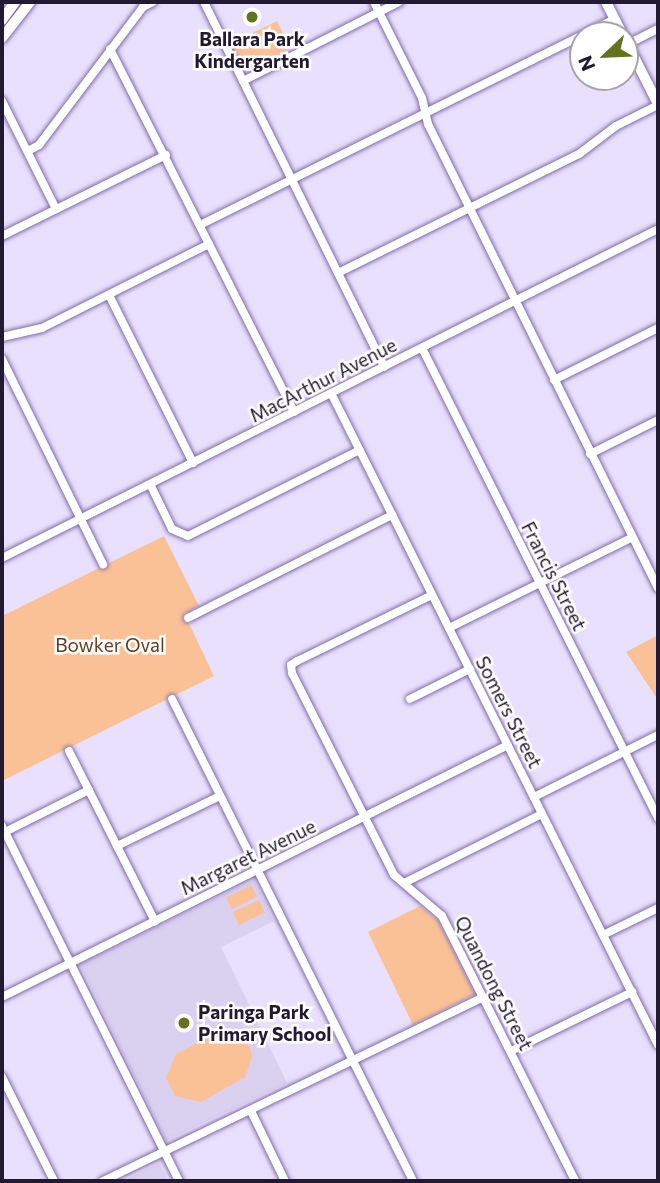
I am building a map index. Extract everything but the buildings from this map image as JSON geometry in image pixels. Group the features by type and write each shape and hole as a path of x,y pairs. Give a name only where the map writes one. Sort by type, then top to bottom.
{"street":[{"path":"2,20 15,2"},
{"path":"2,38 30,2"},
{"path":"28,151 38,145 143,7 153,2"},
{"path":"204,2 384,367"},
{"path":"374,2 469,208 658,588"},
{"path":"243,81 399,2"},
{"path":"200,225 615,19 607,2"},
{"path":"639,35 658,29"},
{"path":"110,50 166,155 294,412"},
{"path":"338,273 579,154 615,126 658,105 639,67"},
{"path":"2,101 56,209"},
{"path":"2,236 166,155"},
{"name":"MacArthur Avenue","path":"2,558 658,229"},
{"path":"2,337 42,328 209,244"},
{"path":"109,295 193,463"},
{"path":"554,380 658,328"},
{"name":"Francis Street","path":"422,348 658,818"},
{"path":"2,359 103,564"},
{"name":"Somers Street","path":"331,393 658,1045"},
{"path":"590,454 658,420"},
{"path":"150,484 172,529 188,536 360,450"},
{"path":"188,618 393,515"},
{"path":"449,628 631,538"},
{"name":"Quandong Street","path":"432,595 291,665 394,875 442,916 576,1181"},
{"path":"410,699 470,669"},
{"path":"172,699 413,1181"},
{"path":"534,797 658,734"},
{"name":"Margaret Avenue","path":"2,997 508,745"},
{"path":"69,751 155,921"},
{"path":"89,790 3,829 179,1181"},
{"path":"117,846 220,796"},
{"path":"404,883 542,814"},
{"path":"603,935 658,908"},
{"path":"511,1051 632,992"},
{"path":"103,1181 484,997"},
{"path":"2,1077 54,1181"},
{"path":"251,1111 285,1181"}],"shaded area":[{"name":"Paringa Park Primary School","path":"254,880 274,921 221,947 287,1083 166,1141 80,964"},
{"path":"159,1163 168,1181 123,1181"}],"green space":[{"path":"277,21 290,48 243,71 229,44"},
{"name":"Bowker Oval","path":"164,536 199,606 184,613 214,676 2,781 2,616"},
{"path":"658,635 658,700 626,652"},
{"path":"251,885 257,897 232,909 226,898"},
{"path":"259,900 265,913 239,925 233,912"},
{"path":"420,906 439,922 475,994 413,1025 368,932"},
{"path":"234,1032 250,1047 252,1057 245,1077 201,1102 175,1096 166,1078 176,1054 213,1035"}],"place":[{"name":"Ballara Park Kindergarten","path":"252,17"},
{"name":"Paringa Park Primary School","path":"184,1023"}]}
